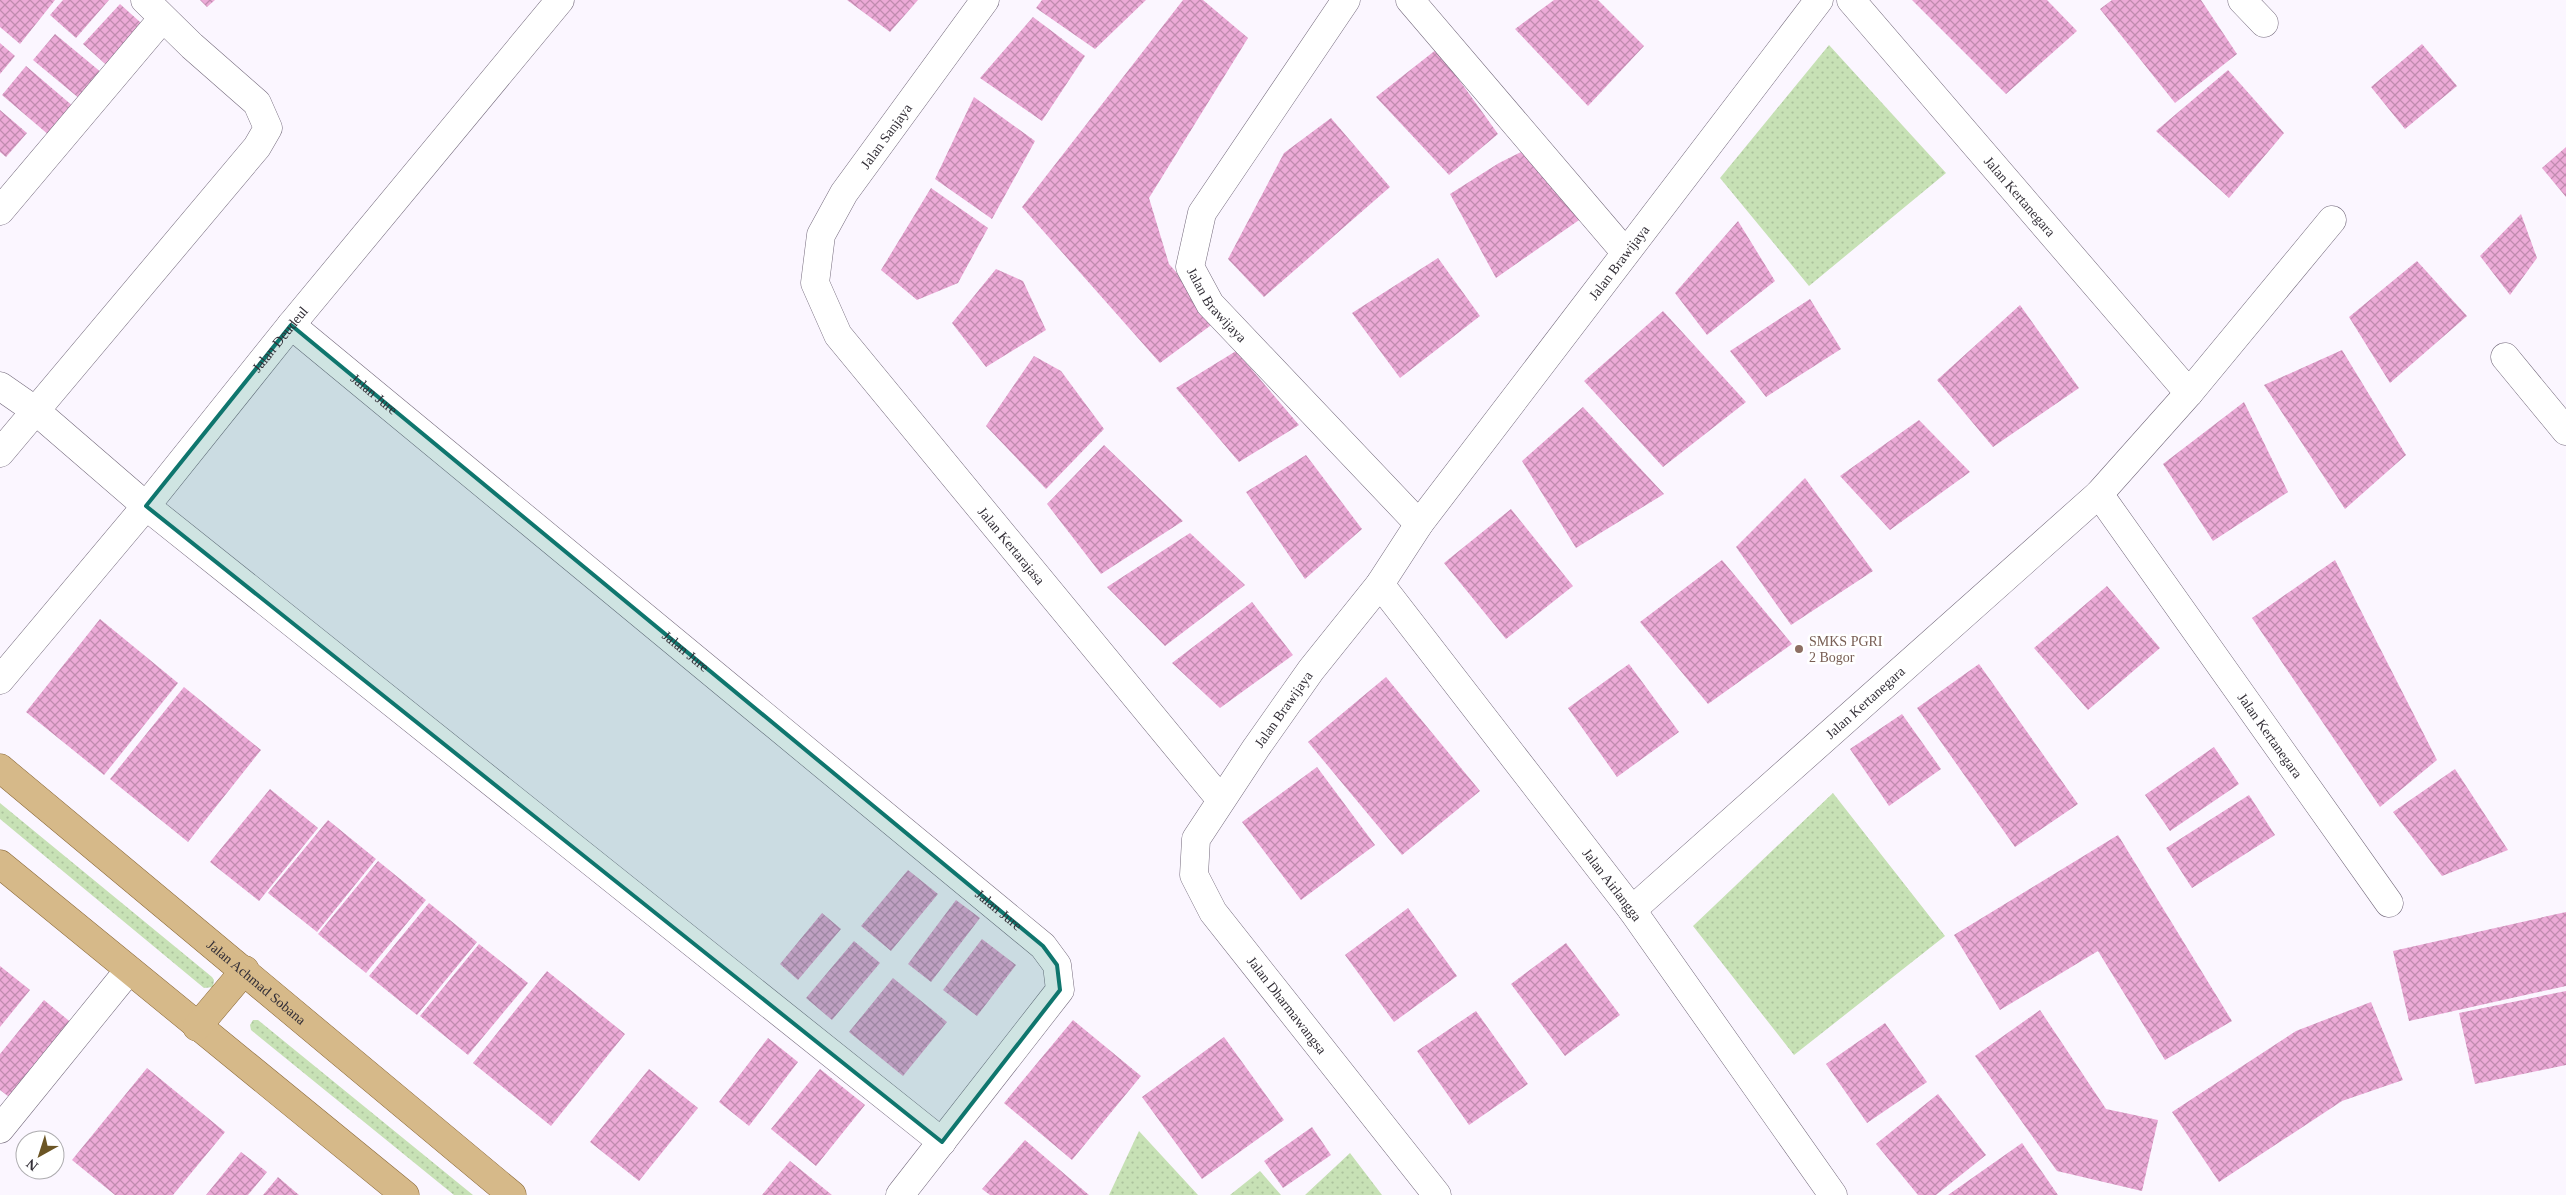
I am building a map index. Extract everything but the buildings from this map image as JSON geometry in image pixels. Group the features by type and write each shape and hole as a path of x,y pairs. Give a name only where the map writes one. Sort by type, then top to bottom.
{"main road":[{"name":"Jalan Achmad Sobana","path":"0,768 245,970 512,1195"},
{"path":"0,864 197,1027 405,1195"},
{"path":"197,1027 245,970"}],"street":[{"name":"Jalan Deudeul","path":"0,680 146,506 291,325 560,0"},
{"name":"Jalan Sanjaya","path":"815,283 821,235 844,193 985,0"},
{"name":"Jalan Brawijaya","path":"1346,0 1202,213 1190,267 1210,304 1419,524"},
{"path":"1410,0 1625,252"},
{"name":"Jalan Brawijaya","path":"1221,800 1311,670 1380,584 1419,524 1819,0"},
{"name":"Jalan Kertanegara","path":"1851,0 2189,393"},
{"path":"2242,0 2264,23"},
{"path":"0,210 154,9 257,103 268,128 257,147 0,453"},
{"name":"Jalan Kertanegara","path":"1632,910 2099,494 2189,393 2332,220"},
{"name":"Jalan Kertarajasa","path":"815,283 838,335 1221,800"},
{"name":"Jalan Jure","path":"291,325 1044,946 1057,965 1060,990 942,1142"},
{"path":"2505,357 2566,431"},
{"path":"0,386 36,411 146,506 942,1142 900,1195"},
{"name":"Jalan Kertanegara","path":"2099,494 2389,903"},
{"name":"Jalan Airlangga","path":"1380,584 1632,910 1833,1195"},
{"name":"Jalan Dharmawangsa","path":"1221,800 1196,838 1194,866 1194,875 1213,912 1438,1195"},
{"path":"0,1129 129,970"}],"highlighted area":[{"path":"291,325 1043,946 1057,965 1060,990 942,1142 146,506"}],"green space":[{"path":"1829,45 1946,173 1809,286 1720,178"},
{"path":"1833,793 1945,936 1794,1055 1693,926"},
{"path":"0,803 212,977 214,980 213,987 204,988 0,819"},
{"path":"253,1020 258,1020 473,1195 454,1195 251,1030 250,1025"},
{"path":"1139,1131 1198,1195 1109,1195"},
{"path":"1350,1153 1382,1195 1305,1195"},
{"path":"1260,1171 1281,1195 1230,1195"}],"place":[{"name":"SMKS PGRI 2 Bogor","path":"1799,649"}]}
